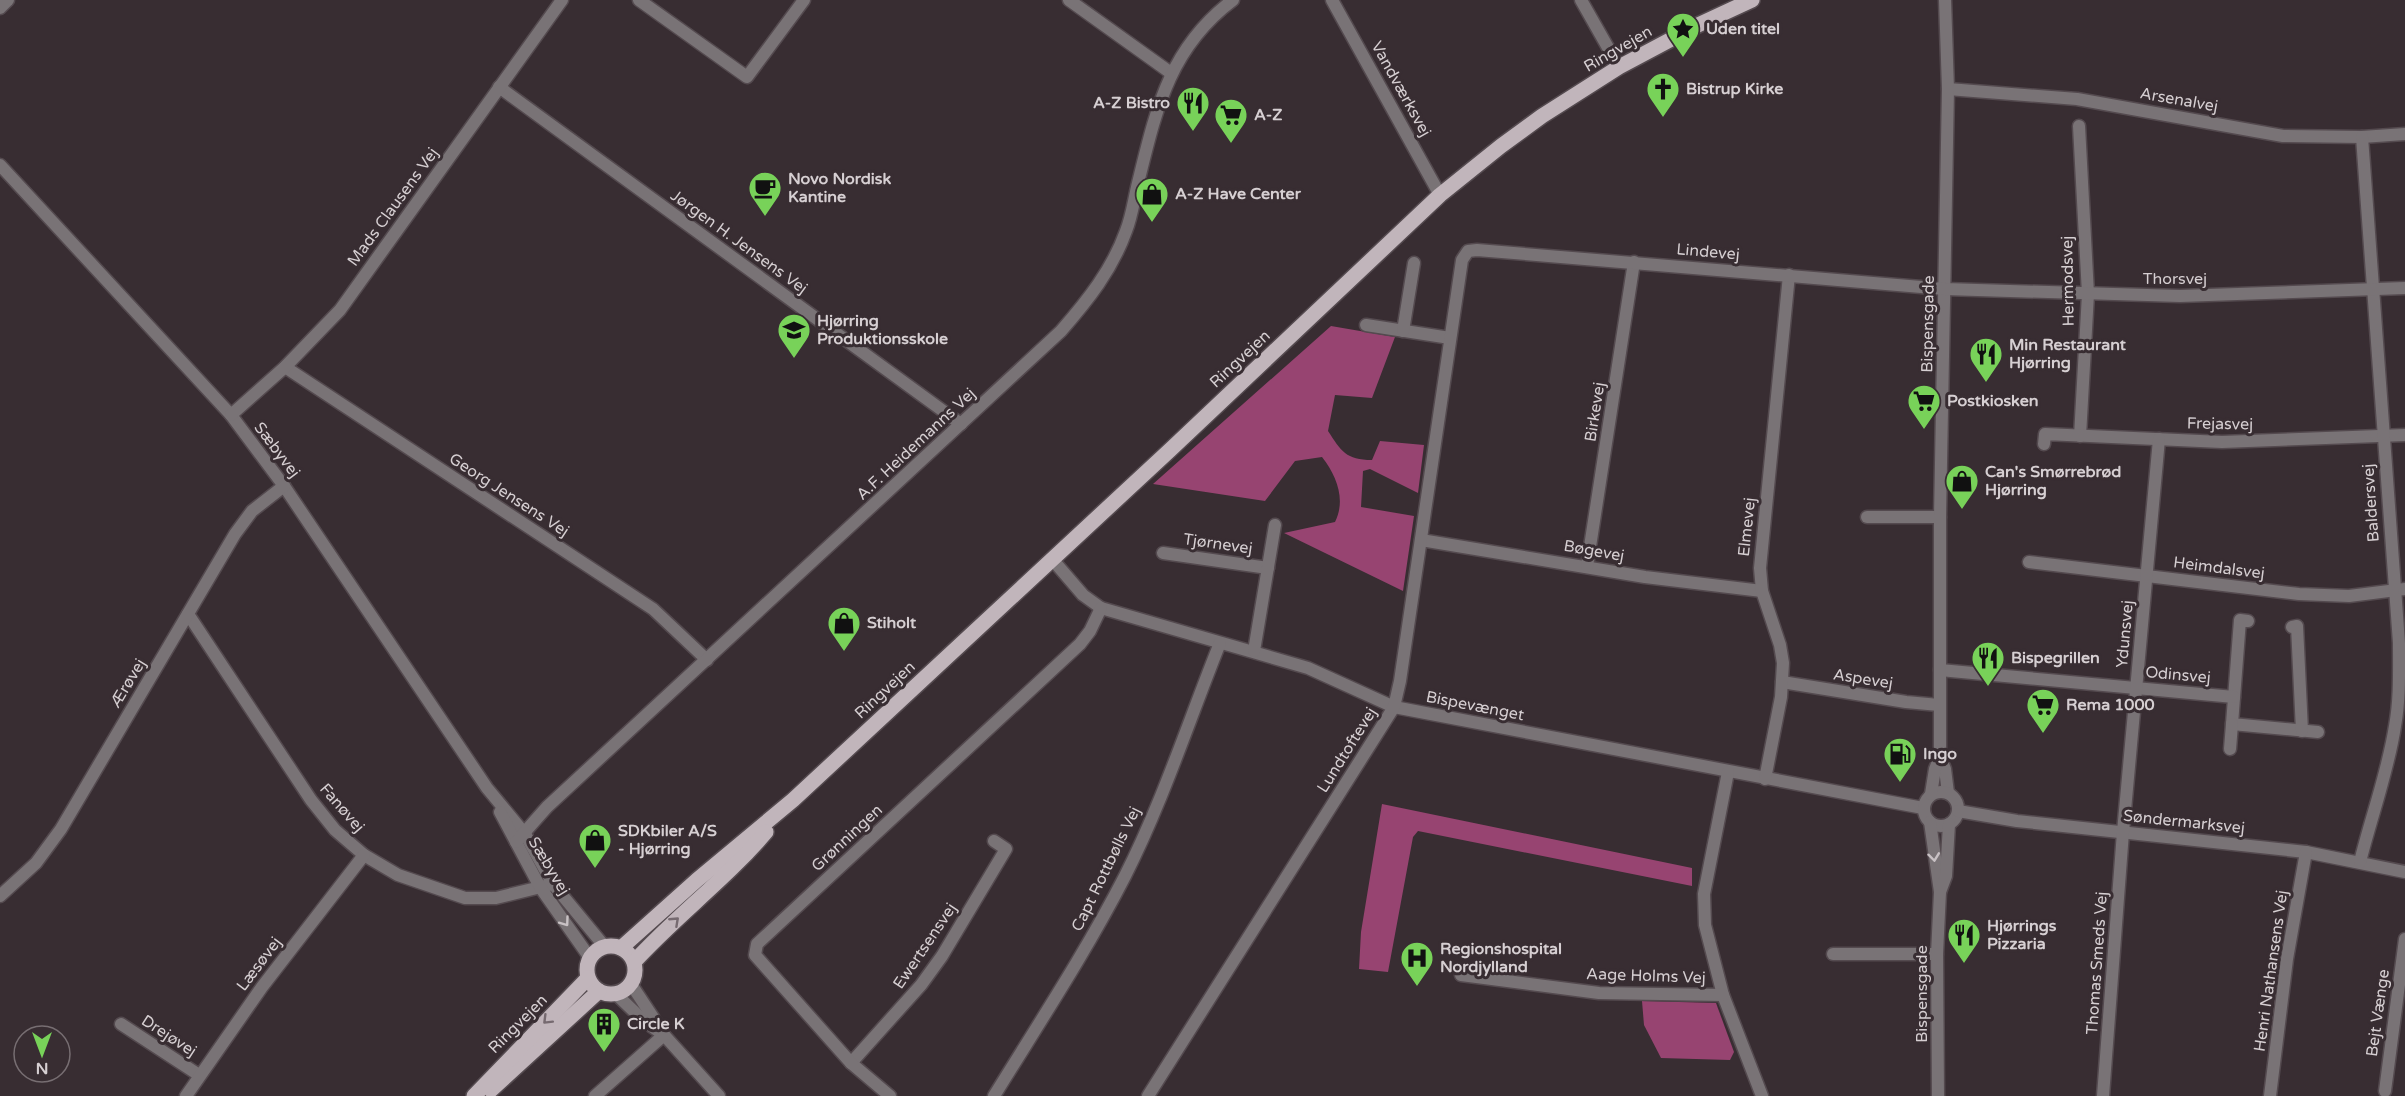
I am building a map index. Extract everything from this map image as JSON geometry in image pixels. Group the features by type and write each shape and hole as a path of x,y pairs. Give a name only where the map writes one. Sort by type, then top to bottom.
{"main road":[{"name":"Ringvejen","path":"621,948 697,880 794,800 1440,195 1542,116 1619,68 1698,25 1752,0"},
{"name":"Ringvejen","path":"634,963 652,943 746,855 794,800"},
{"path":"605,947 621,948 634,963 634,977 631,984 616,994 599,991 588,978 590,958 605,947"},
{"name":"Ringvejen","path":"474,1096 588,978"},
{"name":"Ringvejen","path":"485,1096 599,991"}],"street":[{"path":"0,8 8,0"},
{"name":"Mads Clausens Vej","path":"231,415 285,367 340,310 562,0"},
{"path":"639,0 747,77 804,0"},
{"path":"1069,0 1171,73"},
{"name":"A.F. Heidemanns Vej","path":"520,838 547,807 1061,331 1094,293 1109,269 1126,231 1155,116 1171,73 1193,39 1218,11 1233,0"},
{"name":"Vandværksvej","path":"1332,0 1440,195"},
{"path":"1581,0 1619,68"},
{"name":"Bispensgade","path":"1945,0 1948,88 1940,517 1940,758 1945,769 1948,793"},
{"name":"Jørgen H. Jensens Vej","path":"499,87 961,424"},
{"name":"Arsenalvej","path":"1948,88 2077,99 2283,136 2362,137 2405,134"},
{"name":"Hermodsvej","path":"2079,126 2088,294 2080,436"},
{"name":"Baldersvej","path":"2360,862 2395,726 2399,684 2400,591 2383,436 2362,137"},
{"name":"Sæbyvej","path":"0,165 231,415 284,486 520,838 553,884 605,947"},
{"name":"Lindevej","path":"1468,251 1634,262 1945,290"},
{"name":"Lundtoftevej","path":"1148,1096 1394,707 1400,681 1462,260 1468,251"},
{"name":"Birkevej","path":"1587,566 1634,262"},
{"path":"1403,331 1414,263"},
{"name":"Elmevej","path":"1765,779 1782,682 1780,645 1762,591 1760,568 1789,275"},
{"name":"Thorsvej","path":"1945,290 2180,296 2405,288"},
{"path":"1366,325 1450,338"},
{"name":"Georg Jensens Vej","path":"285,367 653,609 707,660"},
{"name":"Frejasvej","path":"2044,444 2044,434 2265,442 2405,435"},
{"name":"Ydunsvej","path":"2123,832 2159,439"},
{"name":"Ærøvej","path":"0,896 36,863 61,829 235,534 252,511 284,486"},
{"path":"1867,517 1940,517"},
{"name":"Tjørnevej","path":"1254,651 1275,525"},
{"name":"Bøgevej","path":"1421,540 1645,577 1762,591"},
{"name":"Tjørnevej","path":"1163,553 1268,568"},
{"name":"Bispevænget","path":"1052,559 1083,595 1101,608 1308,668 1394,707 1923,808"},
{"name":"Heimdalsvej","path":"2028,562 2309,595 2349,596 2400,591"},
{"name":"Grønningen","path":"890,1096 851,1063 755,955 757,944 1080,644 1090,631 1101,608"},
{"name":"Fanøvej","path":"188,614 311,800 335,830 364,855 398,875 465,898 496,898 553,884"},
{"name":"Odinsvej","path":"2230,750 2240,620 2248,621"},
{"path":"2292,627 2297,626 2302,730"},
{"name":"Capt Rottbølls Vej","path":"994,1096 1080,957 1125,874 1158,802 1220,643"},
{"name":"Odinsvej","path":"1940,670 2234,696"},
{"name":"Aspevej","path":"1782,682 1906,702 1940,705"},
{"path":"2232,724 2318,732"},
{"name":"Bispensgade","path":"1932,794 1935,769 1940,758"},
{"name":"Aage Holms Vej","path":"1728,772 1704,894 1705,926 1723,995 1762,1096"},
{"path":"1940,791 1948,793 1956,800 1957,816 1949,824 1939,826 1926,818 1923,808 1927,798 1932,794 1940,791"},
{"name":"Søndermarksvej","path":"1958,811 2017,820 2306,852 2405,872"},
{"name":"Bispensgade","path":"1930,822 1940,892 1937,954 1938,1096"},
{"name":"Bispensgade","path":"1940,892 1946,876 1949,824"},
{"name":"Thomas Smeds Vej","path":"2103,1096 2123,832"},
{"name":"Sæbyvej","path":"520,838 540,887 590,958"},
{"name":"Ewertsensvej","path":"851,1063 901,1010 942,956 1006,849 994,842"},
{"name":"Henri Nathansens Vej","path":"2270,1096 2287,959 2306,852"},
{"name":"Læsøvej","path":"186,1096 262,987 364,855"},
{"name":"Bejt Vænge","path":"2385,1091 2405,939"},
{"path":"1833,954 1937,954"},
{"name":"Aage Holms Vej","path":"1461,975 1599,993 1723,995"},
{"path":"631,984 664,1035"},
{"path":"616,994 644,1021 664,1035 719,1096"},
{"name":"Drejøvej","path":"121,1024 200,1075"},
{"path":"596,1096 664,1035"}],"shaded area":[{"path":"1331,326 1395,337 1372,398 1335,395 1328,431 1345,453 1363,460 1372,460 1380,441 1424,445 1418,493 1370,469 1363,471 1361,507 1414,516 1403,591 1284,533 1335,522 1340,497 1336,480 1322,457 1295,461 1265,501 1153,484"},
{"path":"1382,804 1692,868 1692,886 1418,831 1413,837 1388,972 1359,969 1361,932"},
{"path":"1642,1001 1716,1003 1734,1052 1730,1060 1661,1058 1644,1025"}],"place":[{"name":"Uden titel","path":"1683,58"},
{"name":"Bistrup Kirke","path":"1663,118"},
{"name":"A-Z Bistro","path":"1193,132"},
{"name":"A-Z","path":"1231,144"},
{"name":"Novo Nordisk Kantine","path":"765,217"},
{"name":"A-Z Have Center","path":"1152,223"},
{"name":"Hjørring Produktionsskole","path":"794,359"},
{"name":"Min Restaurant Hjørring","path":"1986,383"},
{"name":"Postkiosken","path":"1924,430"},
{"name":"Can's Smørrebrød Hjørring","path":"1962,510"},
{"name":"Stiholt","path":"844,652"},
{"name":"Bispegrillen","path":"1988,687"},
{"name":"Rema 1000","path":"2043,734"},
{"name":"Ingo","path":"1900,783"},
{"name":"SDKbiler A/S - Hjørring","path":"595,869"},
{"name":"Hjørrings Pizzaria","path":"1964,964"},
{"name":"Regionshospital Nordjylland","path":"1417,987"},
{"name":"Circle K","path":"604,1053"}]}
